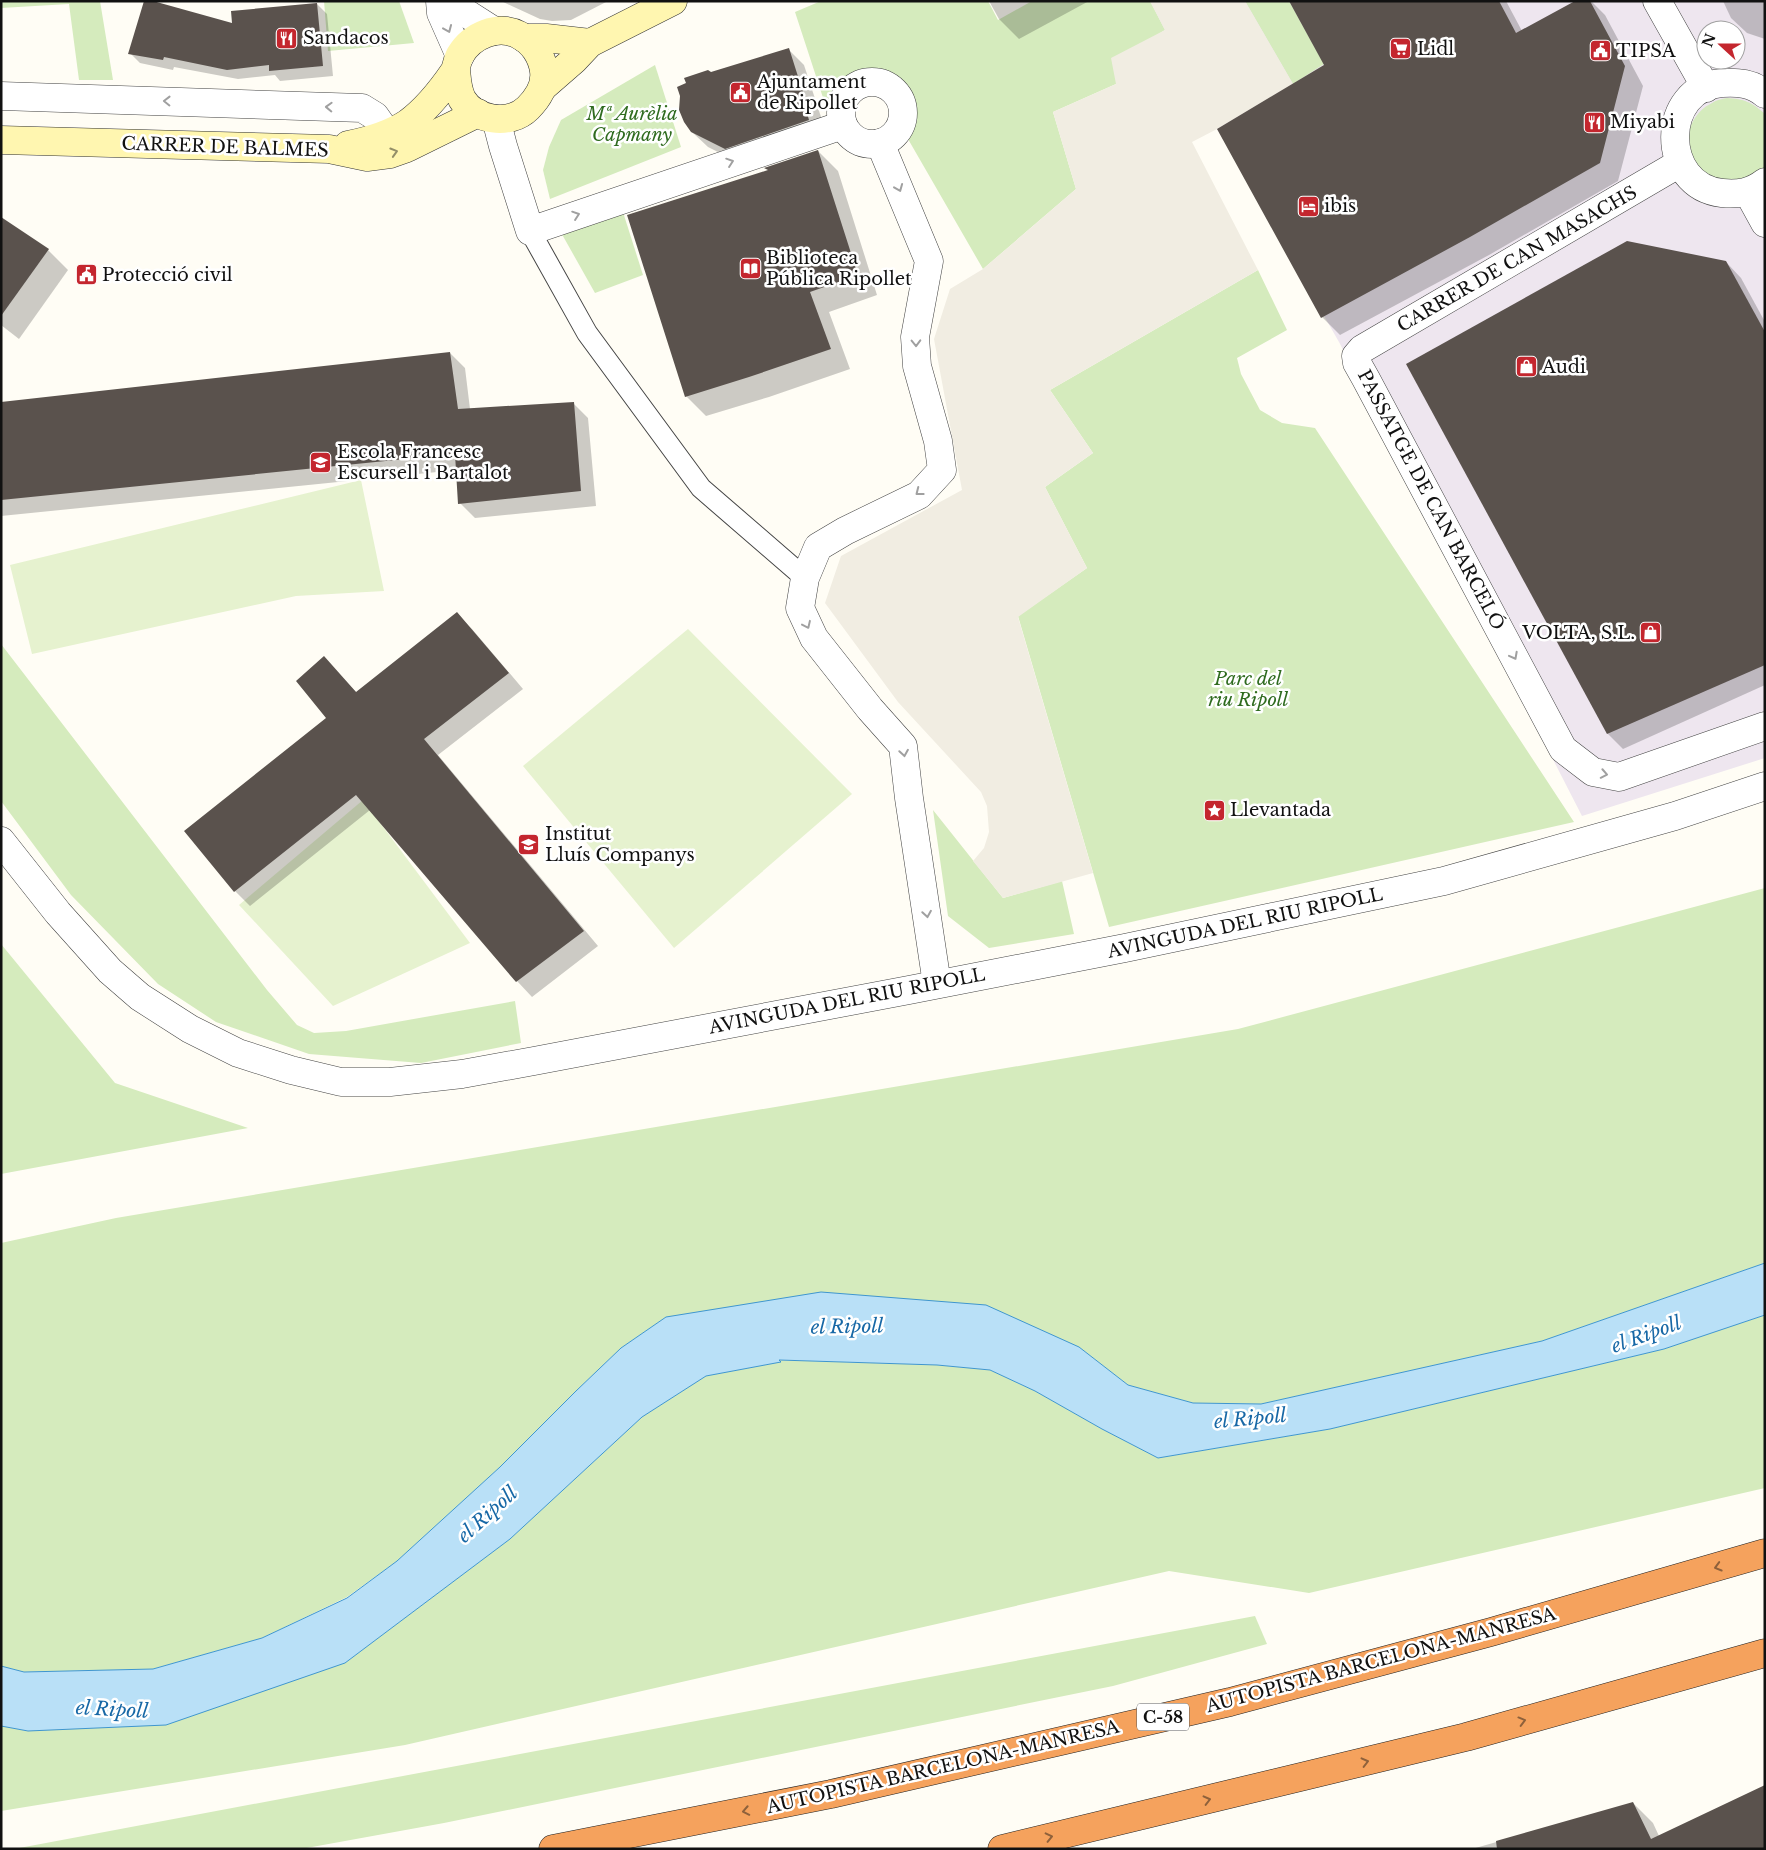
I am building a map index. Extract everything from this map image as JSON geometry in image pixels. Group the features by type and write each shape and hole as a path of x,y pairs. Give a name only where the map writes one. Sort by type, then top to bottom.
{"highway":[{"name":"AUTOPISTA BARCELONA-MANRESA","path":"553,1849 831,1794 1230,1702 1492,1632 1765,1553"},
{"path":"1002,1849 1466,1737 1765,1653"}],"main road":[{"path":"458,62 457,86 463,100 487,116 511,118 525,112 536,101 543,88 590,43 673,1"},
{"path":"329,150 370,140 408,123 431,103 469,44 480,35 494,31 510,32 524,38 535,48 542,60 544,73 543,88"},
{"path":"524,38 546,38 590,43"},
{"name":"CARRER DE BALMES","path":"1,140 329,150 367,157 390,154 407,148 443,129 487,116"}],"street":[{"path":"440,1 441,13 458,62"},
{"path":"447,1 494,31"},
{"path":"1657,1 1706,88"},
{"path":"870,81 880,82 890,87 902,103 902,123 889,139 880,143 862,142 854,138 843,125 841,115 845,97 860,84 870,81"},
{"path":"1765,94 1747,84 1738,82 1716,84 1706,88 1695,94 1681,110 1674,135 1677,155 1685,173 1702,188 1715,192 1733,194 1756,187 1765,223"},
{"path":"1,96 362,108 375,116 387,133"},
{"path":"487,116 503,146 530,231 587,333 701,488 805,578"},
{"path":"530,231 843,125"},
{"path":"880,143 929,261 915,337 917,366 938,441 942,470 919,494 860,523 818,548 805,578 800,608 814,638 903,746 937,984"},
{"name":"CARRER DE CAN MASACHS","path":"1356,356 1362,349 1680,163"},
{"name":"PASSATGE DE CAN BARCELÓ","path":"1356,356 1357,363 1563,749 1593,772 1619,777 1765,726"},
{"name":"AVINGUDA DEL RIU RIPOLL","path":"1,841 58,913 110,971 140,997 190,1029 238,1053 290,1070 341,1082 390,1082 462,1074 937,984 1125,948 1444,881 1675,816 1765,786"}],"shaded area":[{"path":"1150,1 1765,1 1765,758 1582,816 1339,342 1200,99"},
{"path":"1150,1 1245,1 1293,84 1192,142 1258,270 1050,390 1093,453 1045,487 1087,568 1018,617 1093,873 1003,898 973,861 984,848 989,832 987,806 981,792 898,702 825,603 841,556 962,490 934,339 950,289 983,269 1076,189 1053,112 1116,84 1111,58 1165,30"}],"green space":[{"path":"1,1 100,1 113,80 79,80 69,4 1,8"},
{"path":"324,1 399,1 414,43 328,51"},
{"path":"821,1 988,1 998,20 1032,1 1150,1 1165,30 1157,35 1116,84 1053,112 1076,189 983,269 908,139 916,115 909,90 891,78 864,73 845,81 829,116 795,12"},
{"path":"1245,1 1289,1 1324,64 1293,84"},
{"name":"Mª Aurèlia Capmany","path":"655,65 681,147 550,199 543,170 549,147 561,120"},
{"path":"1727,98 1748,102 1765,114 1765,169 1743,183 1704,176 1689,152 1689,130 1700,111 1714,102"},
{"path":"622,209 643,275 595,293 559,229"},
{"name":"Parc del riu Ripoll","path":"1258,270 1287,330 1237,358 1241,374 1260,410 1282,423 1315,428 1574,822 1109,927 1018,616 1087,568 1045,487 1093,453 1050,390"},
{"path":"361,480 384,591 296,596 32,654 10,565"},
{"path":"688,629 852,794 674,948 523,766"},
{"path":"1,644 267,990 297,1025 314,1033 346,1031 515,1001 521,1043 421,1063 309,1054 216,1022 158,984 71,895 1,801"},
{"path":"363,800 470,943 333,1006 239,905"},
{"path":"933,810 1003,898 1062,881 1074,934 989,948 948,916"},
{"path":"1765,888 1765,1263 1542,1341 1261,1404 1193,1403 1128,1385 1079,1347 666,1317 621,1348 500,1467 397,1561 347,1597 262,1638 153,1669 24,1672 1,1666 1,1243 116,1218 1238,1029"},
{"path":"1,944 115,1083 248,1128 1,1174"},
{"path":"1765,1315 1765,1488 1309,1593 1169,1571 405,1745 1,1811 1,1726 28,1731 345,1663 510,1539 642,1417 706,1376 780,1362 777,1360 937,1365 990,1370 1035,1391 1158,1458 1330,1429 1664,1349"},
{"path":"1255,1616 1267,1644 1113,1686 444,1823 301,1849 14,1849"}],"water":[{"name":"el Ripoll","path":"1765,1263 1765,1315 1664,1349 1330,1429 1158,1458 1035,1391 990,1370 937,1365 779,1360 781,1362 706,1376 642,1417 510,1539 345,1663 166,1725 28,1731 1,1726 1,1666 24,1672 153,1669 262,1638 347,1598 397,1561 500,1467 621,1348 666,1317 821,1292 986,1305 1079,1347 1128,1385 1193,1403 1261,1404 1542,1341"}],"building":[{"path":"144,1 153,1 232,23 231,11 317,3 323,66 269,71 269,65 227,70 164,57 163,60 128,54"},
{"path":"1289,1 1499,1 1516,33 1575,1 1590,1 1625,66 1600,163 1470,237 1321,318 1217,129 1324,65"},
{"name":"Ajuntament de Ripollet","path":"789,48 807,105 805,106 809,120 725,149 691,132 679,110 680,96 677,87 686,83 684,78 708,70 711,72"},
{"name":"Biblioteca Pública Ripollet","path":"818,150 858,275 810,292 831,349 685,397 627,215 768,170 764,168"},
{"path":"1,217 49,249 1,316"},
{"path":"1627,241 1726,261 1765,332 1765,665 1607,734 1406,364"},
{"path":"450,352 458,409 574,402 581,491 458,504 455,454 1,500 1,402"},
{"path":"457,612 509,673 424,739 584,931 516,982 356,795 234,892 184,831 326,718 296,681 324,656 356,692"},
{"path":"1765,1785 1765,1849 1497,1849 1496,1841 1633,1802 1651,1839"}],"place":[{"name":"Sandacos","path":"287,38"},
{"name":"Lidl","path":"1401,49"},
{"name":"TIPSA","path":"1600,51"},
{"name":"Ajuntament de Ripollet","path":"741,92"},
{"name":"Miyabi","path":"1594,122"},
{"name":"ibis","path":"1308,206"},
{"name":"Biblioteca Pública Ripollet","path":"750,268"},
{"name":"Protecció civil","path":"86,275"},
{"name":"Audi","path":"1526,367"},
{"name":"Escola Francesc Escursell i Bartalot","path":"321,462"},
{"name":"VOLTA, S.L.","path":"1651,633"},
{"name":"Llevantada","path":"1214,810"},
{"name":"Institut Lluís Companys","path":"529,844"}]}
